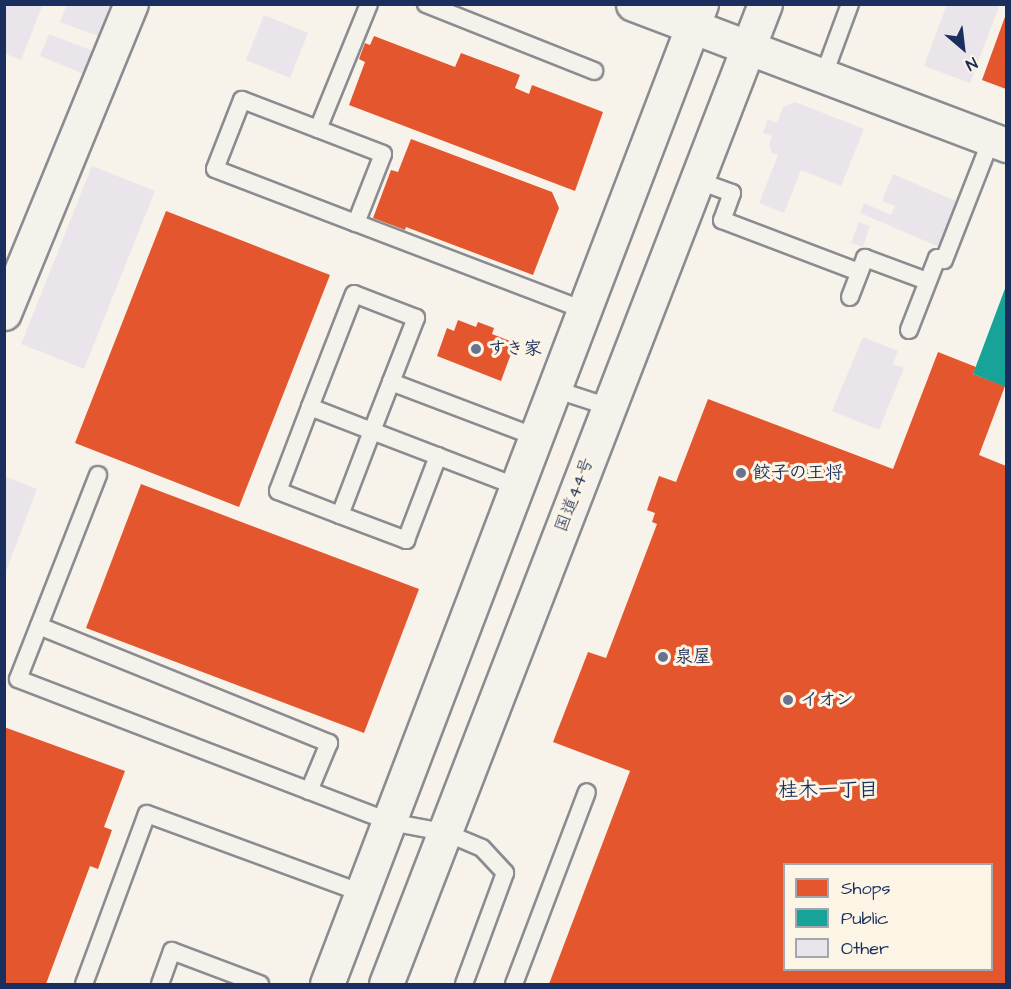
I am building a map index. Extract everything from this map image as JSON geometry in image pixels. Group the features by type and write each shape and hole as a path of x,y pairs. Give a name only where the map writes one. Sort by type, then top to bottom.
{"main road":[{"path":"4,313 131,4"},
{"path":"633,4 697,16 748,49 999,142"},
{"name":"国道44号","path":"386,984 699,181 765,4"},
{"path":"327,984 697,16"}],"lane":[{"path":"318,129 369,4"},
{"path":"426,4 594,71"},
{"path":"823,77 850,4"},
{"path":"356,223 383,154 242,100 215,169 356,223 584,310"},
{"path":"909,330 936,258 944,260 999,142"},
{"path":"699,181 732,194 722,220 859,272"},
{"path":"850,297 865,258 927,281"},
{"path":"340,515 416,318 354,294 278,491 340,515 406,540 438,456"},
{"path":"391,382 536,437"},
{"path":"554,389 609,408"},
{"path":"310,407 518,487"},
{"path":"98,476 18,679 390,822 444,832 482,848 505,873 464,984"},
{"path":"39,626 329,743 309,791"},
{"path":"514,984 587,792"},
{"path":"84,984 147,814 362,893"},
{"path":"160,984 172,951 260,984"}],"building: Shops":[{"path":"1006,14 1006,89 982,80"},
{"path":"374,36 455,67 461,53 520,75 515,88 529,94 532,85 603,112 575,191 349,105 365,62 359,59 365,43 370,45"},
{"path":"411,139 552,192 559,208 533,275 406,227 405,230 373,218 391,170 398,172"},
{"path":"166,211 330,275 239,507 75,443"},
{"name":"すき家","path":"458,320 476,327 478,322 494,328 492,334 515,343 501,381 437,356 447,328 454,331"},
{"name":"イオン","path":"938,352 976,367 973,374 1005,386 979,455 1006,466 1006,984 549,984 630,771 553,742 588,652 606,658 657,524 652,522 655,513 647,510 659,476 676,482 708,399 893,469"},
{"path":"141,484 419,589 364,733 86,628"},
{"path":"4,727 125,771 104,827 112,830 98,869 90,866 46,984 4,984"}],"building: Public":[{"path":"1006,286 1006,387 973,374"}],"building: Other":[{"path":"4,4 43,4 21,60 4,53"},
{"path":"67,4 110,4 98,36 60,22"},
{"path":"947,4 1000,4 970,83 924,66"},
{"path":"264,15 308,33 290,78 246,60"},
{"path":"49,34 93,51 84,74 40,56"},
{"path":"795,102 864,129 841,186 801,170 784,213 759,203 778,155 772,153 769,144 772,136 763,133 768,119 777,123 783,107"},
{"path":"92,166 155,191 84,369 21,344"},
{"path":"893,174 958,202 939,247 860,213 864,203 891,215 895,206 882,201"},
{"path":"859,222 870,226 863,247 851,243"},
{"path":"863,337 898,351 893,364 904,368 879,430 832,411"},
{"path":"4,476 37,489 5,574 4,574"}],"place":[{"name":"すき家","path":"476,349"},
{"name":"餃子の王将","path":"741,473"},
{"name":"泉屋","path":"663,657"},
{"name":"イオン","path":"788,700"}],"district":[{"name":"桂木一丁目","path":"828,790"}]}
